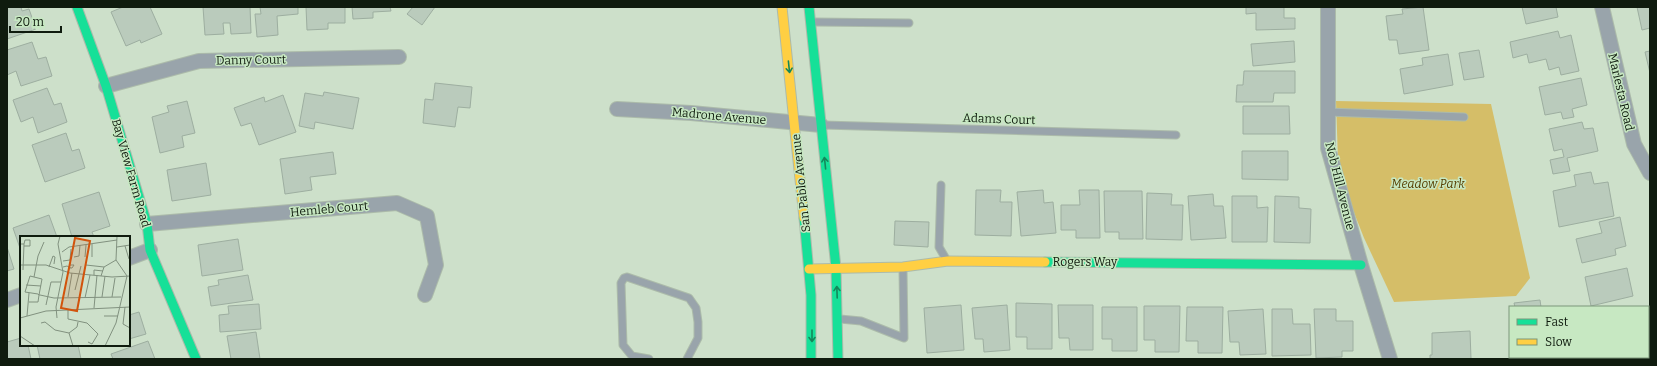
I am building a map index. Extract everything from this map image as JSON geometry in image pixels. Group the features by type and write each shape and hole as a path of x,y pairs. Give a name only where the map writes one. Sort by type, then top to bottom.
{"street":[{"name":"Bay View Farm Road","path":"77,7 106,86 147,224 150,250 196,359"},
{"name":"San Pablo Avenue","path":"782,7 809,269 811,359"},
{"path":"809,7 836,268 838,359"},
{"name":"Nob Hill Avenue","path":"1328,7 1328,148 1390,359"},
{"name":"Marlesta Road","path":"1602,7 1634,144 1650,173"},
{"name":"Danny Court","path":"106,86 199,61 399,57"},
{"name":"Madrone Avenue","path":"617,109 691,113 821,125"},
{"name":"Hemleb Court","path":"147,224 397,203 427,216 436,265 425,295"},
{"path":"130,258 150,250"},
{"name":"Rogers Way","path":"809,269 903,267 948,261 1361,264"},
{"path":"7,300 20,295"}],"lane":[{"path":"810,22 909,22"},
{"path":"1327,112 1464,117"},
{"name":"Adams Court","path":"821,125 1176,135"},
{"path":"941,185 939,247 948,261"},
{"path":"838,319 861,321 904,338 903,267"},
{"path":"649,359 632,356 624,345 621,283 624,278 628,277 689,298 696,308 698,338 687,359"}],"green space":[{"name":"Meadow Park","path":"1336,101 1491,104 1530,278 1516,296 1394,302 1364,238 1342,182 1338,160"}],"building":[{"path":"7,7 21,7 22,11 29,9 36,29 7,39"},
{"path":"123,7 150,7 162,34 141,43 140,40 126,46 111,12"},
{"path":"203,7 250,7 251,33 231,34 230,23 223,23 224,34 205,35"},
{"path":"260,7 298,7 298,14 277,16 278,35 257,37 255,14 261,14"},
{"path":"306,7 345,7 345,23 328,23 328,29 307,30"},
{"path":"352,7 390,7 391,11 373,12 373,18 353,19"},
{"path":"413,7 435,7 422,25 407,14"},
{"path":"1246,7 1284,7 1284,18 1295,18 1295,29 1256,30 1256,13 1246,14"},
{"path":"1423,7 1429,50 1399,54 1397,40 1389,40 1386,16 1403,14 1402,9"},
{"path":"1522,7 1556,7 1558,17 1526,24"},
{"path":"1637,7 1650,7 1650,28 1642,30"},
{"path":"1558,31 1560,38 1571,35 1579,71 1561,75 1559,67 1549,70 1546,59 1529,63 1527,54 1513,58 1510,42"},
{"path":"1294,41 1295,62 1253,66 1251,44"},
{"path":"32,42 38,59 46,57 52,76 21,86 16,71 7,75 7,50"},
{"path":"1479,50 1484,77 1464,80 1459,53"},
{"path":"1650,51 1650,73 1645,52"},
{"path":"1448,54 1453,85 1404,94 1400,69 1423,65 1422,58"},
{"path":"1244,71 1295,71 1295,93 1274,93 1273,102 1236,102 1237,85 1243,85"},
{"path":"1581,78 1587,105 1572,109 1574,117 1563,119 1561,112 1545,115 1539,87"},
{"path":"435,83 472,87 470,108 458,107 455,127 423,123 425,99 433,100"},
{"path":"47,88 54,105 61,103 67,122 38,133 33,117 21,122 13,100"},
{"path":"324,92 359,98 353,129 315,122 314,129 299,126 305,93 323,96"},
{"path":"283,95 296,132 259,145 251,123 241,126 234,108 264,97 265,102"},
{"path":"187,101 195,133 182,136 184,147 160,153 152,117 169,112 167,106"},
{"path":"1243,106 1289,106 1290,134 1243,134"},
{"path":"1582,122 1584,129 1593,128 1598,151 1567,158 1570,171 1553,174 1550,160 1564,157 1562,149 1554,151 1549,129"},
{"path":"66,133 72,151 79,149 85,168 45,182 32,145"},
{"path":"1242,151 1288,151 1288,180 1242,179"},
{"path":"333,152 336,174 310,177 312,190 285,194 280,159"},
{"path":"206,163 211,195 172,201 167,170"},
{"path":"1591,172 1594,184 1608,182 1614,216 1559,227 1553,191 1576,186 1574,175"},
{"path":"976,190 1001,190 1000,202 1012,202 1011,236 975,235"},
{"path":"1043,190 1044,203 1053,202 1056,233 1021,236 1017,192"},
{"path":"1079,190 1099,190 1100,238 1076,238 1076,230 1061,230 1061,205 1080,205"},
{"path":"1104,191 1142,191 1143,239 1119,239 1119,232 1105,232"},
{"path":"99,192 110,226 92,232 94,236 72,236 62,204"},
{"path":"1147,193 1172,194 1171,205 1183,205 1182,240 1146,239"},
{"path":"1213,194 1214,206 1223,206 1226,238 1191,240 1188,196"},
{"path":"1232,196 1257,196 1257,208 1268,207 1267,242 1232,242"},
{"path":"1275,196 1299,197 1299,208 1311,209 1310,243 1274,242"},
{"path":"49,215 57,236 20,236 20,248 13,228"},
{"path":"1620,217 1626,246 1615,249 1616,255 1582,263 1576,239 1602,233 1599,222"},
{"path":"895,221 929,222 928,247 894,245"},
{"path":"238,239 243,270 202,276 198,245"},
{"path":"7,247 14,269 7,271"},
{"path":"1627,268 1633,296 1591,306 1585,277"},
{"path":"248,275 253,300 211,306 208,287 219,285 218,280"},
{"path":"1540,300 1541,306 1515,306 1514,303"},
{"path":"1016,303 1052,304 1052,349 1027,349 1027,337 1016,337"},
{"path":"259,304 261,329 220,332 219,315 229,314 228,306"},
{"path":"961,305 964,350 927,353 924,308"},
{"path":"1007,305 1010,350 984,352 983,339 975,339 972,308"},
{"path":"1058,305 1093,305 1093,350 1070,350 1069,338 1059,338"},
{"path":"1144,306 1180,306 1179,352 1155,352 1155,340 1144,340"},
{"path":"1102,307 1137,307 1137,351 1112,351 1112,339 1102,339"},
{"path":"1187,307 1223,307 1222,353 1198,353 1198,341 1186,341"},
{"path":"1263,309 1266,354 1240,355 1239,342 1230,342 1228,311"},
{"path":"1272,309 1292,309 1293,324 1310,324 1311,355 1272,356"},
{"path":"1314,309 1336,309 1336,321 1353,321 1353,351 1342,351 1342,357 1316,358"},
{"path":"139,312 146,334 130,339 130,315"},
{"path":"1470,331 1471,359 1430,359 1430,355 1432,355 1432,333"},
{"path":"256,332 260,359 231,359 227,336"},
{"path":"20,338 20,346 28,346 31,359 7,359 7,342"},
{"path":"148,341 155,359 113,359 111,354"},
{"path":"37,346 78,346 81,359 40,359"}],"traffic: fast":[{"path":"77,7 106,86 147,224 150,250 196,359"},
{"path":"809,7 836,268 838,359"},
{"path":"804,218 811,295 811,359"},
{"path":"1045,262 1361,265"}],"traffic: slow":[{"path":"782,7 804,218"},
{"path":"809,269 903,267 948,261 1045,262"}]}
